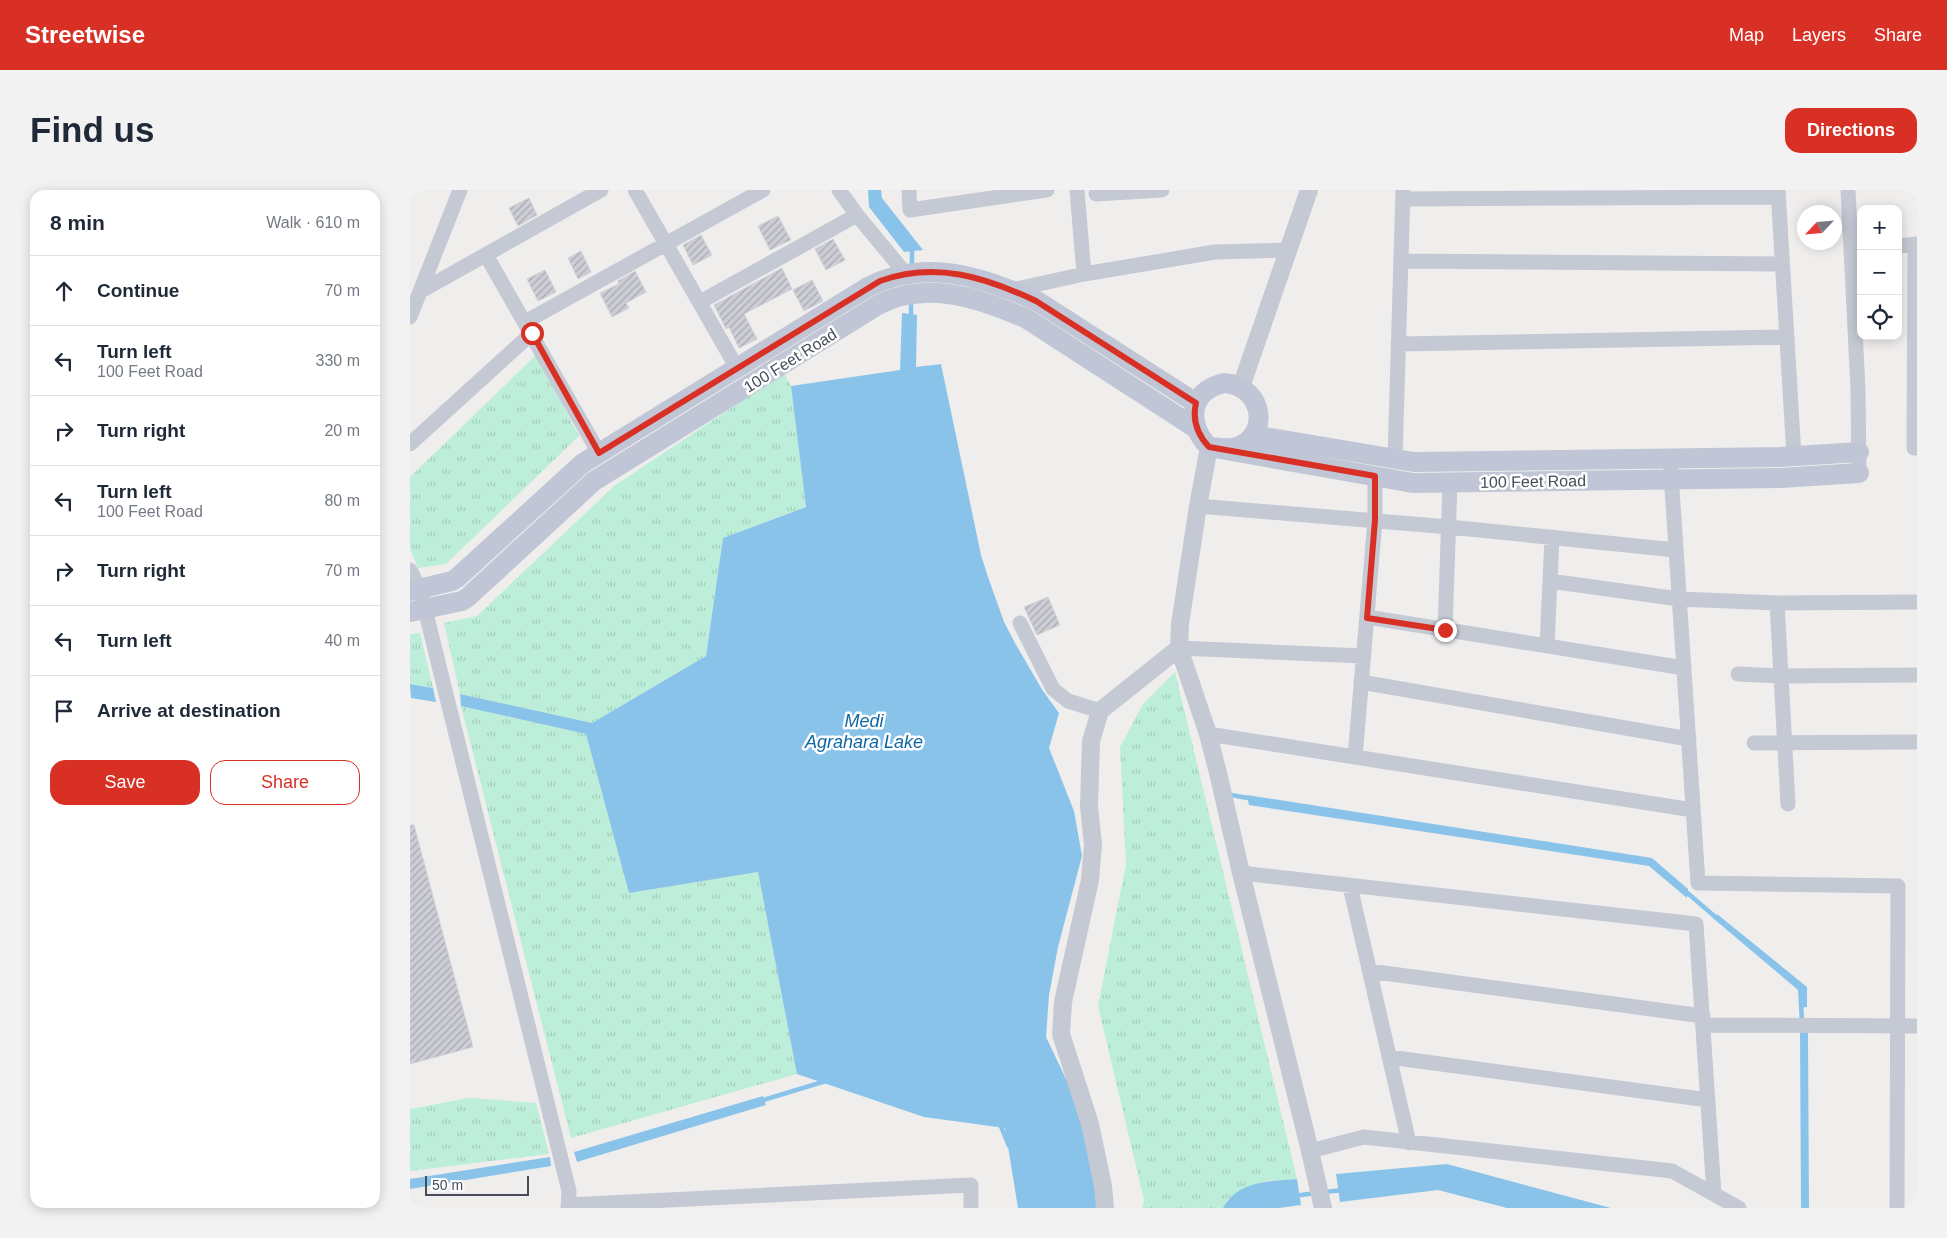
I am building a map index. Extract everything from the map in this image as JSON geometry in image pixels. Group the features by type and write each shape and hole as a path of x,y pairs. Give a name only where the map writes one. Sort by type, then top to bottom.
{"main road":[{"name":"100 Feet Road","path":"415,590 452,581 457,578 583,463 880,281 905,273 930,271 967,275 1012,290 1036,301 1196,403"},
{"name":"100 Feet Road","path":"417,610 468,598 594,481 888,300 909,294 929,292 963,296 1004,309 1027,319 1196,428"},
{"path":"1232,384 1241,387 1253,398 1259,412 1253,435 1241,445 1233,448 1209,447 1196,428 1194,420 1196,403 1207,389 1215,385 1232,384"},
{"name":"100 Feet Road","path":"1253,435 1414,462 1794,456 1859,452"},
{"name":"100 Feet Road","path":"1209,447 1413,482 1781,478 1859,473"}],"street":[{"path":"410,317 422,291 460,190"},
{"path":"422,291 601,190"},
{"path":"635,190 738,368"},
{"path":"410,444 528,327 666,244 762,190"},
{"path":"839,190 905,273"},
{"path":"909,190 910,210 965,196 1047,190"},
{"path":"1077,190 1084,274"},
{"path":"1096,194 1162,190"},
{"path":"1241,387 1309,190"},
{"path":"1848,190 1856,250 1859,473"},
{"path":"1394,459 1403,194 1778,194 1794,456"},
{"path":"700,302 857,215"},
{"path":"1902,246 1916,244 1914,448"},
{"path":"1012,290 1084,274 1215,252 1288,250"},
{"path":"486,255 599,453"},
{"path":"1401,261 1782,264"},
{"path":"1398,344 1787,337"},
{"path":"1209,447 1180,624 1179,648 1208,734 1322,1208"},
{"path":"1670,458 1698,882 1898,886 1898,1208"},
{"path":"1355,757 1375,520 1375,476"},
{"path":"1445,630 1450,482"},
{"path":"1198,506 1375,520 1676,550"},
{"path":"1547,646 1552,537"},
{"path":"410,570 417,610 569,1191 568,1206 971,1185 971,1208"},
{"path":"1550,582 1679,599 1777,604 1917,602"},
{"path":"1777,604 1788,804"},
{"path":"1367,618 1684,668"},
{"path":"1020,623 1053,689 1068,701 1100,711"},
{"path":"1105,1208 1103,1186 1090,1124 1061,1034 1063,1002 1090,880 1093,845 1089,806 1091,740 1100,711 1179,648 1364,656"},
{"path":"1738,674 1780,676 1917,675"},
{"path":"1361,682 1689,740"},
{"path":"1208,734 1693,810"},
{"path":"1754,743 1917,742"},
{"path":"1241,874 1696,924 1714,1194"},
{"path":"1350,886 1409,1143"},
{"path":"1370,972 1703,1020 1917,1026"},
{"path":"1389,1057 1708,1100"},
{"path":"1311,1156 1364,1137 1672,1171 1739,1208"},
{"path":"822,1193 822,1208"}],"green space":[{"path":"536,355 579,436 446,564 418,568 410,549 410,477"},
{"path":"784,373 791,386 806,507 723,538 706,656 592,723 460,694 444,623 477,616 614,486"},
{"path":"420,633 433,688 410,684 410,634"},
{"path":"1175,672 1297,1179 1265,1181 1228,1199 1223,1208 1142,1208 1144,1200 1098,1006 1126,864 1120,747 1143,704"},
{"path":"461,706 586,734 629,893 758,872 797,1074 571,1138"},
{"path":"469,1098 536,1103 549,1154 410,1171 410,1109"}],"water":[{"path":"868,190 881,190 882,198 923,250 904,252 869,207"},
{"name":"Medi Agrahara Lake","path":"902,313 917,315 916,367 941,364 981,555 1004,622 1043,691 1059,713 1049,748 1074,811 1082,856 1058,947 1049,995 1046,1037 1078,1108 1100,1208 1018,1208 1005,1128 924,1117 797,1074 758,872 629,893 586,734 461,706 460,694 592,723 706,656 723,538 806,507 791,386 900,370"},
{"path":"410,684 433,688 436,702 411,698"},
{"path":"1247,795 1652,858 1688,889 1687,898 1649,866 1249,805"},
{"path":"1717,914 1807,987 1807,1007 1799,1008 1798,990 1714,919"},
{"path":"1800,1032 1808,1032 1809,1208 1801,1208"},
{"path":"763,1096 766,1105 577,1162 574,1152"},
{"path":"550,1157 551,1166 410,1189 410,1179"},
{"path":"1447,1164 1611,1208 1507,1208 1438,1190 1340,1202 1336,1174"},
{"path":"1297,1179 1301,1205 1279,1208 1223,1208 1229,1199 1246,1187 1265,1182"}],"building":[{"path":"529,198 537,215 518,226 509,208"},
{"path":"778,216 791,240 770,250 758,226"},
{"path":"701,235 712,255 693,265 683,245"},
{"path":"833,239 845,260 826,270 815,249"},
{"path":"581,251 591,272 578,279 568,258"},
{"path":"782,268 792,289 744,314 757,339 739,348 729,327 726,329 714,305"},
{"path":"545,270 556,292 538,301 527,279"},
{"path":"635,271 646,292 626,303 629,308 612,317 600,293 619,284 618,281"},
{"path":"812,280 823,301 804,311 793,290"},
{"path":"1048,597 1060,625 1037,635 1024,607"},
{"path":"410,825 414,825 473,1047 410,1064"}],"waterway":[{"path":"909,246 912,251 912,268"},
{"path":"911,300 911,318"},
{"path":"1226,794 1253,799"},
{"path":"1684,890 1720,921"},
{"path":"1801,1003 1802,1023"},
{"path":"760,1101 826,1081"},
{"path":"1000,1124 1009,1146"},
{"path":"1324,1192 1343,1190"},
{"path":"1294,1196 1316,1193"}],"route":[{"path":"532,333 599,453 880,281 905,273 930,271 967,275 1012,290 1036,301 1196,403 1194,411 1196,428 1209,447 1375,476 1375,520 1367,618 1445,630"}]}
